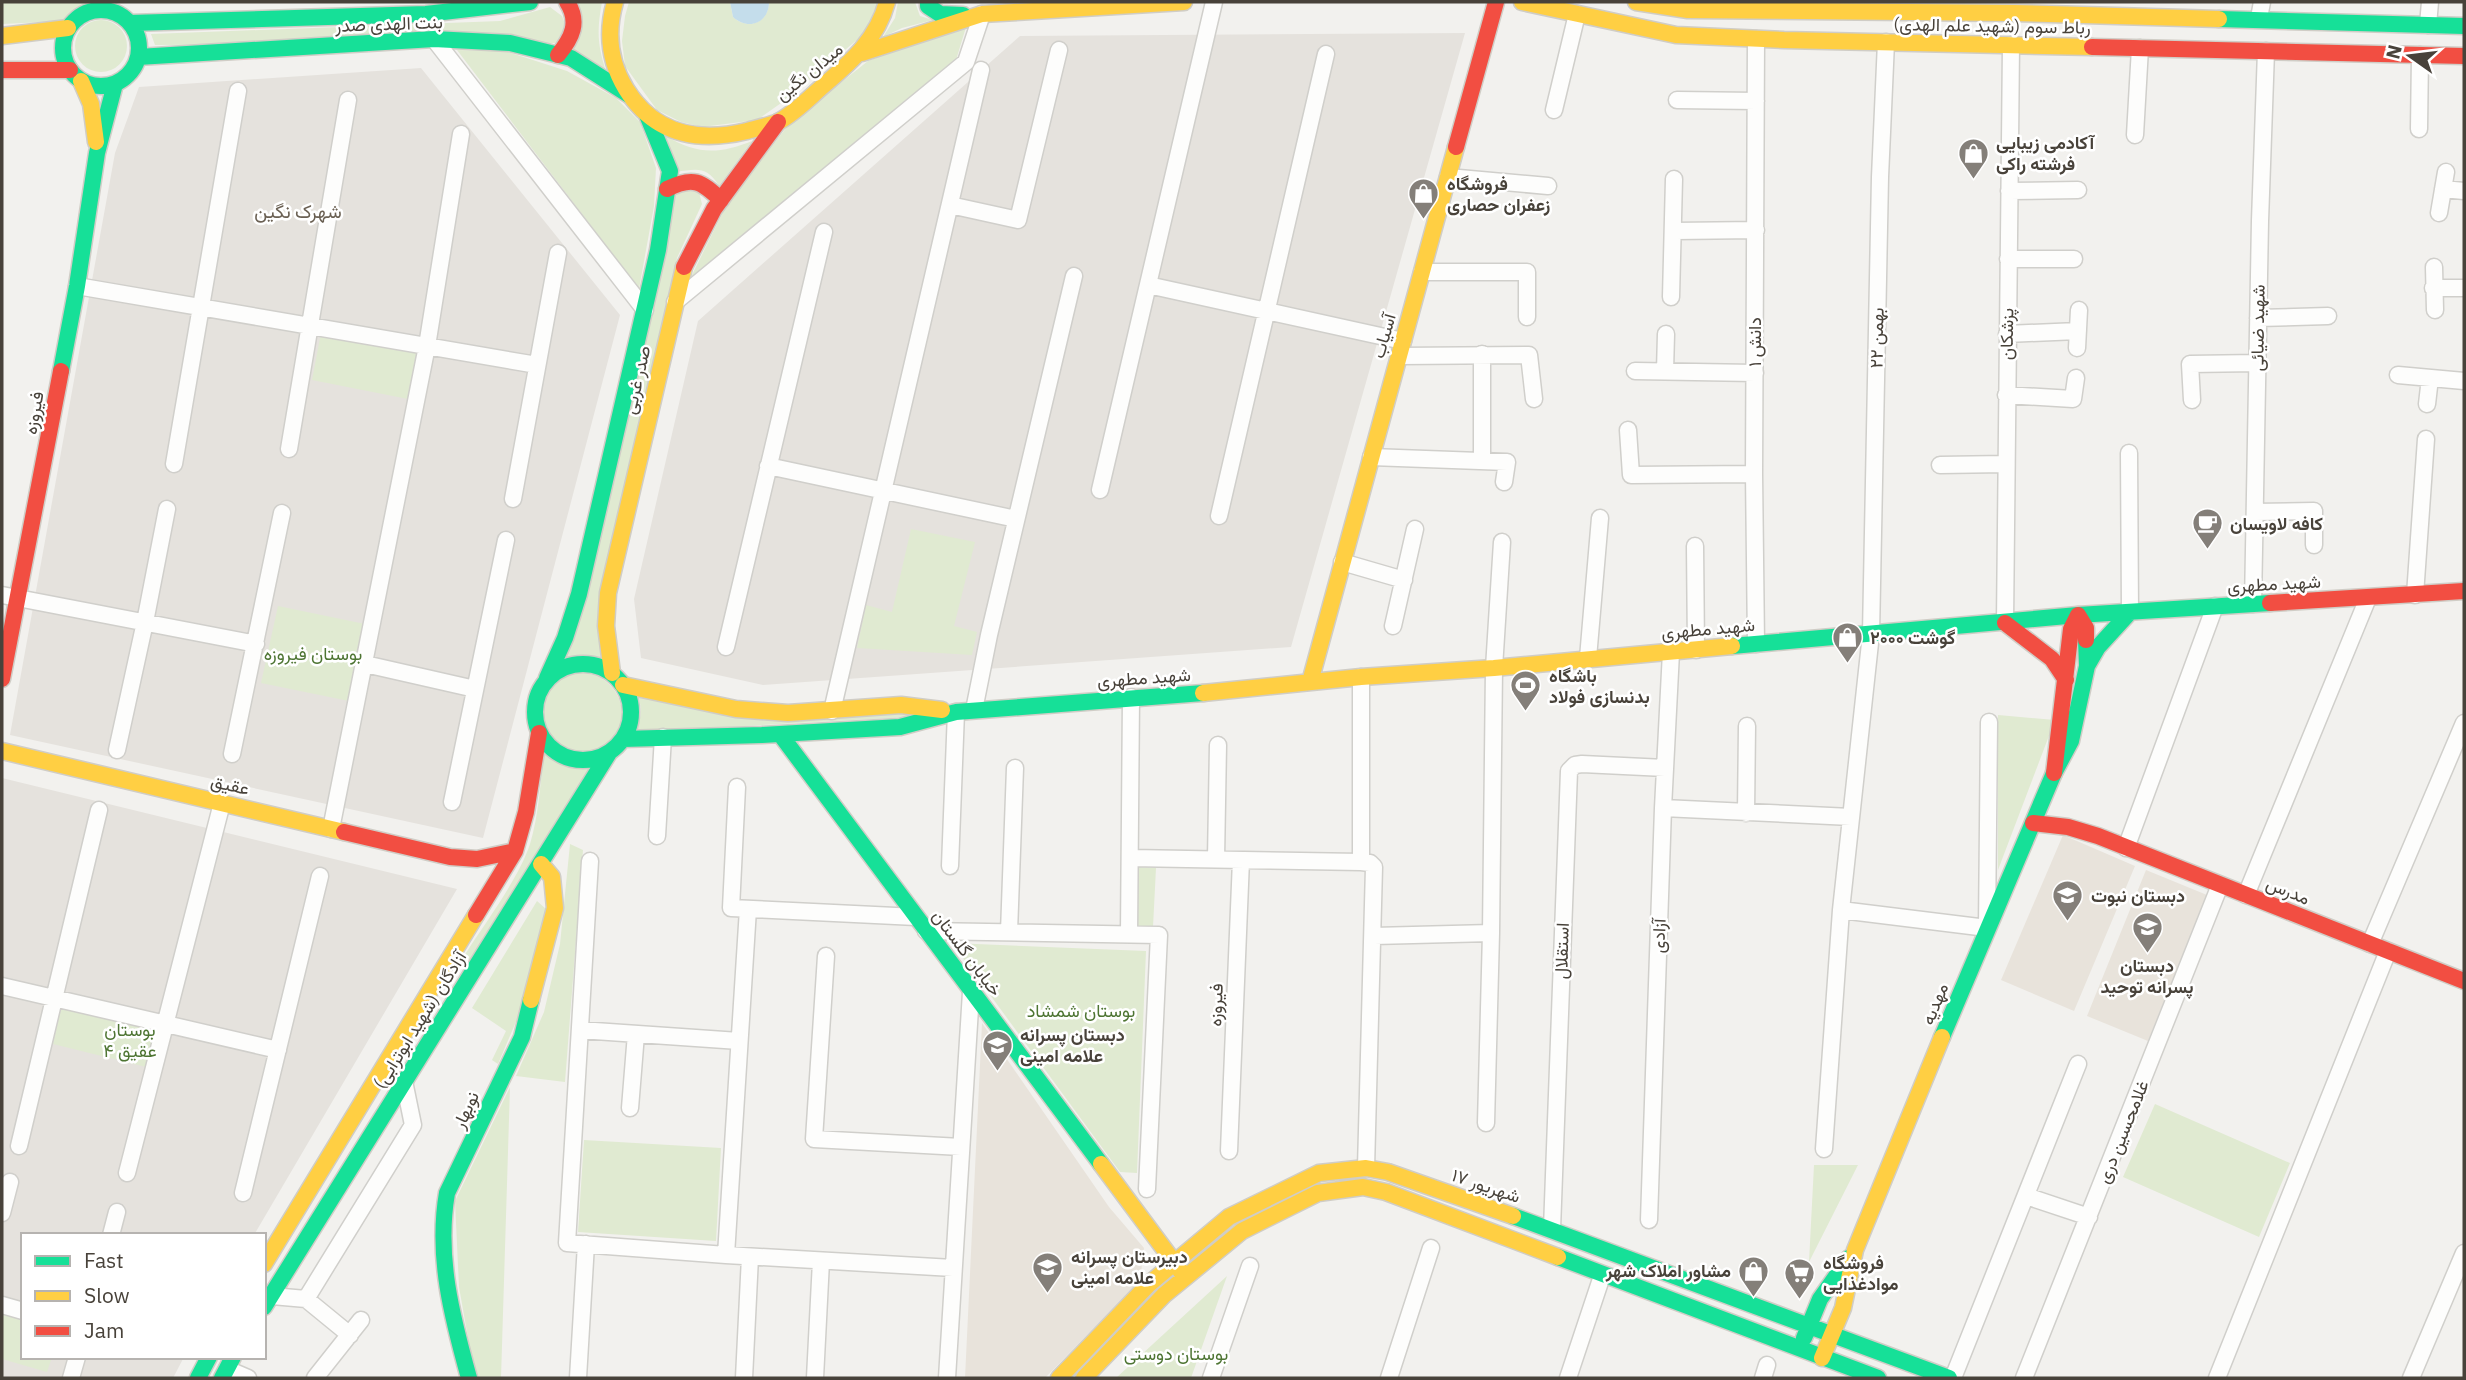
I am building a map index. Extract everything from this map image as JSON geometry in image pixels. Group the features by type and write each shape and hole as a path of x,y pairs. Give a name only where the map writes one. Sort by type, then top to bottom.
{"main road":[{"name":"بنت الهدی صدر","path":"124,13 413,15 473,6 530,2"},
{"path":"558,55 570,42 574,25 573,10 566,2"},
{"name":"میدان نگین","path":"615,2 607,31 614,65 629,95 647,115 663,126 683,135 694,136 734,135 778,122 862,53 883,19 887,2"},
{"path":"928,2 935,14 944,16 1184,2"},
{"name":"آسیاب","path":"1310,682 1496,2"},
{"name":"رباط سوم (شهید علم الهدی)","path":"1522,2 1676,35 2464,56"},
{"name":"رباط سوم (شهید علم الهدی)","path":"1636,2 1688,10 1766,7 2015,7 2108,9 2200,18 2260,10 2464,26"},
{"path":"2,70 75,76 104,87 115,84 126,78 134,69 140,45 137,33 124,13 102,6 87,12 68,28 63,49 75,76 91,104 97,152"},
{"path":"2043,46 2050,36 2116,36 2116,26 2108,9"},
{"path":"862,53 982,14"},
{"path":"2157,49 2157,33 2166,27 2200,18"},
{"path":"2,36 68,28"},
{"name":"بنت الهدی صدر","path":"138,57 433,40 510,43 571,58 629,95"},
{"path":"97,152 115,84"},
{"name":"صدر غربی","path":"547,678 565,638 579,594 658,250 670,172 647,115"},
{"name":"صدر غربی","path":"617,679 606,626 608,593 683,268 721,200 778,122"},
{"name":"فیروزه","path":"2,679 77,286 97,152"},
{"path":"667,189 694,179 709,187 721,200"},
{"name":"شهید مطهری","path":"623,739 900,727 974,710 1218,692 1361,677 1494,668 2078,615 2464,591"},
{"path":"2087,666 2098,647 2130,612"},
{"name":"مهدیه","path":"1822,1358 1843,1308 1855,1250 1987,928 2054,773 2071,741 2087,666 2085,628 2078,615"},
{"name":"مهدیه","path":"2054,773 2071,629 2078,615"},
{"path":"2005,623 2052,659 2066,680"},
{"path":"571,664 593,664 617,679 629,698 631,711 623,739 609,752 594,759 578,760 562,756 548,747 539,733 535,719 539,691 547,678 571,664"},
{"name":"شهید مطهری","path":"617,679 736,709 788,713 901,705 956,712"},
{"name":"آزادگان (شهید ابوترابی)","path":"266,1261 446,965 481,884 514,851 526,811 539,733"},
{"name":"خیابان گلستان","path":"780,734 1186,1277"},
{"name":"عقیق","path":"2,751 450,857"},
{"name":"آزادگان (شهید ابوترابی)","path":"268,1301 609,752"},
{"path":"2046,792 2062,810 2098,836"},
{"path":"2033,823 2068,827 2098,836"},
{"name":"مدرس","path":"2098,836 2464,981"},
{"path":"450,857 477,859 514,851"},
{"path":"450,857 481,884"},
{"name":"نوبهار","path":"469,1378 457,1334 441,1238 442,1212 447,1193 522,1037 555,908 552,877 541,864"},
{"path":"446,965 467,982"},
{"name":"۱۷ شهریور","path":"1059,1378 1149,1284 1229,1217 1319,1173 1366,1168 1388,1172 1552,1229 1810,1323 1951,1378"},
{"path":"1084,1378 1164,1295 1242,1231 1318,1193 1363,1187 1386,1192 1602,1276 1878,1378"},
{"path":"1149,1284 1154,1265 1154,1237 1200,1241"},
{"name":"مهدیه","path":"1800,1349 1820,1299 1855,1250"},
{"path":"198,1378 208,1359"}],"street":[{"path":"1100,490 1214,2"},
{"path":"2428,25 2430,2"},
{"path":"675,302 966,62 982,14"},
{"path":"1554,110 1577,14"},
{"name":"دانش ۱","path":"1755,644 1756,39"},
{"path":"433,40 645,310"},
{"name":"۲۲ بهمن","path":"1824,1149 1841,910 1871,634 1880,177 1886,42"},
{"name":"پزشکان","path":"2005,623 2011,45"},
{"path":"2135,135 2140,48"},
{"path":"950,205 1018,220 1059,50"},
{"name":"شهید ضیائی","path":"2253,604 2266,51"},
{"path":"1219,516 1326,54"},
{"path":"2419,129 2420,55"},
{"path":"832,711 981,70"},
{"path":"174,464 238,90"},
{"path":"289,449 348,100"},
{"path":"1677,100 1756,101"},
{"path":"331,829 427,346 461,134"},
{"path":"2439,213 2446,172"},
{"path":"1448,177 1548,186"},
{"path":"1671,297 1675,231 1674,179"},
{"path":"2009,191 2078,190"},
{"path":"2442,190 2464,191"},
{"path":"1675,231 1756,230"},
{"path":"726,647 824,232"},
{"path":"513,499 558,253"},
{"path":"2008,258 2074,260"},
{"path":"2434,267 2435,310"},
{"path":"1422,272 1527,272 1527,317"},
{"path":"974,710 1074,276"},
{"path":"1148,285 1266,312 1401,349 1528,355 1534,399"},
{"path":"77,286 537,365"},
{"path":"2433,288 2464,288"},
{"path":"2007,334 2078,340 2079,310"},
{"path":"2258,318 2328,316"},
{"path":"1665,371 1666,334"},
{"path":"1482,354 1482,460"},
{"path":"2192,400 2190,364 2257,363"},
{"path":"1635,371 1755,373"},
{"path":"2398,375 2464,381"},
{"path":"2006,395 2074,399 2076,377"},
{"path":"2427,404 2430,378"},
{"path":"1628,430 1631,475 1754,474"},
{"path":"2415,594 2426,439"},
{"path":"2129,453 2130,612"},
{"path":"1371,457 1507,461 1504,482"},
{"path":"1940,465 2005,464"},
{"path":"768,466 1016,519"},
{"path":"117,750 167,509"},
{"path":"2255,512 2314,510 2314,545"},
{"path":"232,754 282,513"},
{"path":"1588,658 1600,518"},
{"path":"1393,626 1415,529"},
{"path":"452,802 506,540"},
{"path":"1486,1123 1492,933 1494,668 1502,542"},
{"path":"1695,546 1696,650"},
{"path":"1342,562 1404,580"},
{"path":"2,594 256,644"},
{"path":"2246,895 2368,598"},
{"path":"2126,848 2215,606"},
{"name":"آزادی","path":"1649,1220 1671,652"},
{"path":"365,664 475,689"},
{"path":"1361,677 1367,865 1374,936 1366,1168"},
{"path":"1129,934 1131,697"},
{"path":"950,866 956,712"},
{"path":"1841,910 1987,928 1990,722"},
{"path":"2370,944 2464,723"},
{"path":"1746,813 1747,726"},
{"path":"657,836 663,737"},
{"path":"1216,859 1218,745"},
{"name":"استقلال","path":"1552,1229 1569,771 1575,765 1665,768"},
{"path":"1009,932 1015,768"},
{"path":"737,787 731,908 916,917"},
{"path":"127,1173 222,803"},
{"path":"1663,808 1851,817"},
{"path":"19,1146 99,810"},
{"path":"1131,858 1367,865"},
{"name":"فیروزه","path":"1229,1151 1241,860"},
{"path":"590,861 567,1243 953,1268"},
{"path":"243,1193 320,876"},
{"name":"غلامحسین دری","path":"2025,1378 2220,885"},
{"path":"726,1255 748,909"},
{"path":"926,931 1159,935 1147,1189"},
{"path":"1374,936 1492,933"},
{"path":"2217,1378 2388,951"},
{"path":"826,956 814,1139 961,1147"},
{"path":"2,986 278,1049"},
{"path":"947,1378 971,992"},
{"path":"580,1030 739,1041"},
{"path":"630,1108 636,1034"},
{"path":"1951,1378 2078,1064"},
{"path":"306,1299 413,1125 404,1081"},
{"path":"2,1213 10,1182"},
{"path":"2026,1196 2089,1217"},
{"path":"112,1233 117,1212"},
{"path":"578,1378 586,1244"},
{"path":"1389,1378 1431,1248"},
{"path":"2411,1378 2464,1253"},
{"path":"744,1378 750,1256"},
{"path":"815,1378 821,1261"},
{"path":"1211,1378 1250,1266"},
{"path":"1568,1378 1602,1276"},
{"path":"268,1301 306,1299 350,1335"},
{"path":"2,1305 21,1310"},
{"path":"315,1378 361,1320"},
{"path":"71,1378 76,1359"},
{"path":"227,1368 248,1378"}],"shaded area":[{"path":"1465,33 1291,647 763,685 641,658 634,599 698,321 1020,36"},
{"path":"421,68 620,315 483,838 10,735 115,153 139,87"},
{"path":"2,778 457,889 255,1233 21,1233 21,1359 183,1359 173,1378 2,1378"},
{"name":"دبستان نبوت","path":"2063,835 2135,866 2074,1011 2001,980"},
{"name":"دبستان پسرانه توحید","path":"2146,870 2207,895 2148,1041 2087,1016"},
{"name":"دبیرستان پسرانه علامه امینی","path":"982,1023 1109,1207 1144,1248 1140,1281 1045,1378 965,1378"}],"green space":[{"path":"2,2 93,2 69,21 2,24"},
{"path":"575,2 602,2 599,37 606,71 573,51"},
{"path":"629,2 730,2 733,17 751,24 762,19 769,2 878,2 864,34 784,101 757,120 702,127 681,122 657,110 625,66 622,41"},
{"path":"898,2 915,2 920,16 933,20 902,28 883,37 895,18"},
{"path":"550,7 562,16 566,27 555,43 155,45 151,34 500,21"},
{"path":"101,20 111,22 119,28 125,36 125,56 119,64 111,70 101,72 91,70 83,64 77,56 75,46 77,36 83,28 91,22"},
{"path":"967,24 956,60 688,283 727,204 790,123 868,61"},
{"path":"457,50 505,51 567,71 616,98 640,122 656,168 654,206 639,289"},
{"path":"666,136 688,147 709,150 729,148 752,141 719,186 710,175 701,170 676,172"},
{"path":"680,190 699,192 702,204 677,258 603,660 577,656 561,660 675,197"},
{"path":"321,333 417,351 408,399 312,380"},
{"path":"911,529 975,542 954,626 977,632 972,655 857,648 866,605 892,612"},
{"name":"بوستان فیروزه","path":"278,606 365,624 349,701 261,683"},
{"path":"581,673 597,676 610,685 619,698 622,714 619,730 610,743 597,752 581,755 565,752 552,743 543,730 540,714 543,698 552,685 565,676"},
{"path":"638,694 945,715 635,732 641,713"},
{"path":"1998,715 2055,720 1998,870"},
{"path":"544,753 568,767 592,766 472,962 464,956 509,887 530,844"},
{"path":"570,844 583,850 565,1082 516,1076 544,1012 560,944"},
{"path":"1138,867 1156,868 1153,927 1135,926"},
{"path":"537,901 546,909 521,1010 498,1064 492,1060 506,1031 472,1008"},
{"name":"بوستان شمشاد","path":"952,943 1146,951 1137,1173 1120,1172"},
{"name":"بوستان عقیق ۴","path":"62,1004 156,1025 146,1067 53,1044"},
{"path":"510,1087 501,1378 478,1378 473,1366 459,1287 455,1201"},
{"path":"2155,1104 2290,1163 2259,1237 2123,1177"},
{"path":"584,1140 721,1148 716,1241 578,1232"},
{"path":"1814,1165 1858,1165 1809,1262"},
{"name":"بوستان دوستی","path":"1227,1276 1191,1378 1116,1378"},
{"path":"2,1309 21,1314 21,1359 51,1359 47,1372 2,1359"}],"water":[{"path":"730,2 769,2 762,20 745,24 733,17"}],"traffic: fast":[{"path":"130,23 426,14 530,2"},
{"path":"928,2 928,6 940,14 963,15"},
{"path":"101,10 116,13 128,21 136,33 139,48 136,63 128,75 116,83 101,86 86,83 74,75 66,63 63,48 66,33 74,21 86,13 101,10"},
{"path":"2219,19 2464,26"},
{"path":"138,57 434,39 510,43 571,58 629,95"},
{"path":"61,371 97,153 115,84"},
{"path":"547,678 565,638 579,594 658,250 670,171 647,115"},
{"path":"1732,646 2078,615 2270,603"},
{"path":"2087,666 2098,647 2130,612"},
{"path":"1942,1037 2054,773 2071,741 2087,666 2086,640"},
{"path":"583,664 601,667 617,678 628,694 631,712 628,730 617,746 601,757 583,760 565,757 549,746 538,730 535,712 538,694 549,678 565,667 583,664"},
{"path":"623,739 900,727 956,712 1203,693"},
{"path":"780,734 1101,1164"},
{"path":"266,1304 609,753"},
{"path":"469,1378 447,1286 443,1240 447,1193 522,1037 531,1000"},
{"path":"1513,1216 1949,1378"},
{"path":"1558,1257 1878,1378"},
{"path":"1804,1338 1820,1299 1849,1258"},
{"path":"198,1378 208,1359"},
{"path":"222,1378 232,1359"}],"traffic: slow":[{"path":"615,2 611,47 616,68 626,89 637,104 663,125 694,135 711,136 747,131 778,122 802,105 862,48 877,27 887,2"},
{"path":"862,53 982,14 1184,2"},
{"path":"1522,2 1676,35 2092,47"},
{"path":"1636,2 1688,10 2014,13 2219,19"},
{"path":"2,36 68,28"},
{"path":"81,81 91,104 96,142"},
{"path":"1310,682 1456,147"},
{"path":"612,673 606,626 608,593 684,267"},
{"path":"1203,693 1732,646"},
{"path":"623,685 736,709 788,713 901,705 942,710"},
{"path":"2,751 344,832"},
{"path":"531,1000 555,908 552,877 541,864"},
{"path":"266,1261 476,915"},
{"path":"1822,1358 1843,1308 1855,1250 1942,1037"},
{"path":"1101,1164 1182,1273"},
{"path":"1059,1378 1149,1284 1229,1217 1319,1173 1366,1168 1388,1172 1513,1216"},
{"path":"1084,1378 1164,1295 1242,1231 1318,1193 1363,1187 1386,1192 1558,1257"}],"traffic: jam":[{"path":"558,55 573,30 573,16 567,2"},
{"path":"1456,147 1496,2"},
{"path":"2092,47 2464,56"},
{"path":"2,70 70,70"},
{"path":"684,267 714,209 778,122"},
{"path":"667,189 696,182 708,188 721,200"},
{"path":"2,679 61,371"},
{"path":"2270,603 2464,591"},
{"path":"2054,773 2071,629 2078,615 2086,628 2086,640"},
{"path":"2005,623 2052,659 2066,680"},
{"path":"476,915 515,851 526,812 539,733"},
{"path":"2033,823 2068,827 2098,836 2464,981"},
{"path":"344,832 450,857 477,859 515,851"}],"place":[{"name":"آکادمی زیبایی فرشته راکی","path":"1973,180"},
{"name":"فروشگاه زعفران حصاری","path":"1424,221"},
{"name":"کافه لاویسان","path":"2207,551"},
{"name":"گوشت ۲۰۰۰","path":"1847,665"},
{"name":"باشگاه بدنسازی فولاد","path":"1526,713"},
{"name":"دبستان نبوت","path":"2068,923"},
{"name":"دبستان پسرانه توحید","path":"2147,955"},
{"name":"دبستان پسرانه علامه امینی","path":"997,1072"},
{"name":"دبیرستان پسرانه علامه امینی","path":"1048,1294"},
{"name":"مشاور املاک شهر","path":"1754,1298"},
{"name":"فروشگاه موادغذایی","path":"1800,1300"}],"district":[{"name":"شهرک نگین","path":"298,211"}]}
